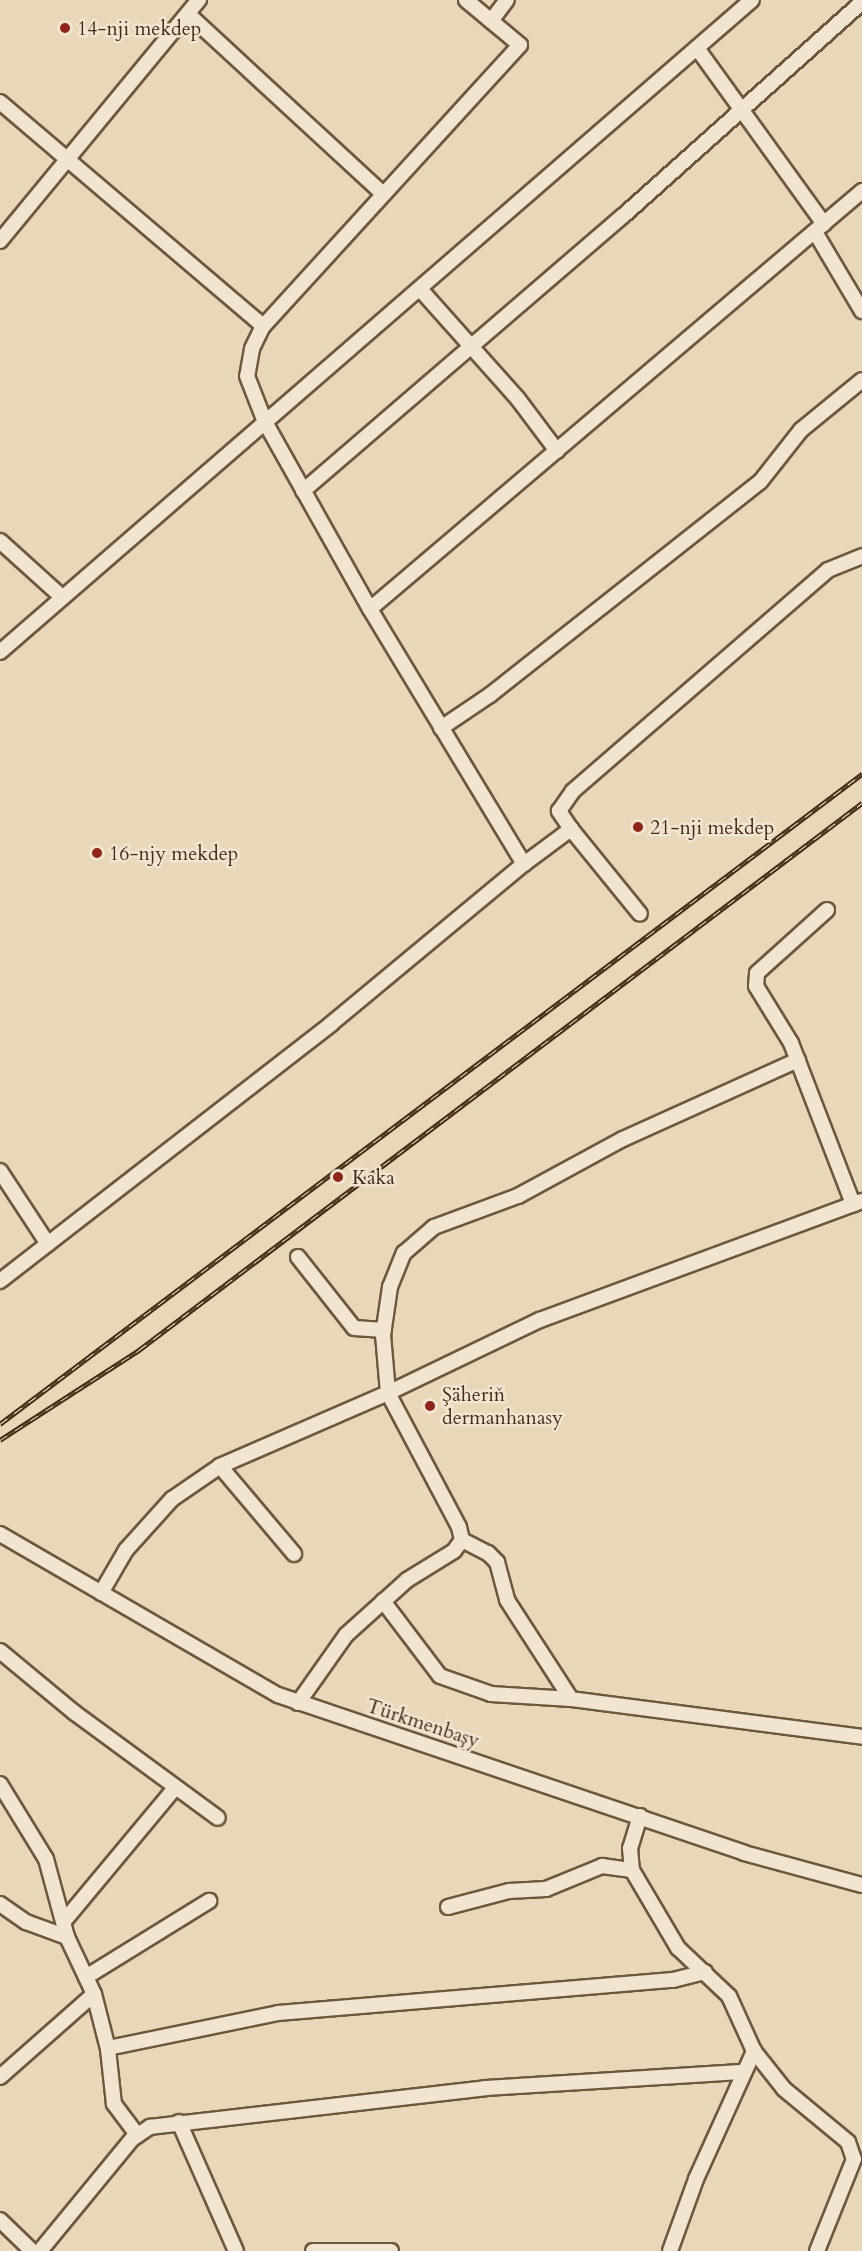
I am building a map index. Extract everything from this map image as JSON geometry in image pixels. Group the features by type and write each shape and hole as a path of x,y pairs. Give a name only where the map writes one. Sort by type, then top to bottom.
{"street":[{"path":"0,241 199,0"},
{"path":"466,0 519,45 263,326 252,349 247,376 265,422 303,491 370,609 524,864"},
{"path":"491,21 507,0"},
{"path":"0,652 752,0"},
{"path":"303,491 470,349 862,2"},
{"path":"188,14 383,194"},
{"path":"697,48 743,107 819,228 862,311"},
{"path":"0,102 263,326"},
{"path":"370,609 862,191"},
{"path":"420,289 470,349 518,399 557,451"},
{"path":"441,728 490,695 760,482 801,429 862,380"},
{"path":"0,541 62,597"},
{"path":"640,914 559,811 581,784 828,570 862,556"},
{"path":"0,1281 331,1024 524,864 571,829"},
{"path":"101,1593 126,1550 172,1499 220,1466 388,1393 540,1320 857,1203 798,1060 756,986 757,973 827,910"},
{"path":"298,1702 346,1635 382,1601 454,1551 462,1540 459,1527 388,1393 384,1330 390,1287 404,1253 434,1227 518,1196 623,1139 798,1060"},
{"path":"0,1171 48,1244"},
{"path":"298,1257 354,1328 384,1330"},
{"path":"220,1466 294,1554"},
{"name":"Türkmenbaşy","path":"0,1534 22,1550 298,1702 744,1853 862,1885"},
{"path":"462,1540 488,1553 497,1562 507,1600 571,1700"},
{"path":"0,1542 22,1550"},
{"path":"382,1601 440,1676 491,1694 571,1700 862,1737"},
{"path":"0,1651 174,1789 218,1818"},
{"path":"0,1784 46,1859 65,1920 67,1937 94,1994 108,2048 114,2104 137,2135"},
{"path":"65,1920 174,1789"},
{"path":"640,1816 630,1848 632,1870 678,1948 729,1996 754,2051 784,2089 848,2142 854,2159 817,2251"},
{"path":"448,1906 509,1891 546,1890 602,1866 632,1870"},
{"path":"86,1977 209,1901"},
{"path":"0,1904 26,1922 67,1937"},
{"path":"108,2048 278,2013 673,1980 705,1972"},
{"path":"0,2077 94,1994"},
{"path":"670,2251 742,2072 754,2051"},
{"path":"40,2251 137,2135 150,2127 485,2088 742,2072"},
{"path":"179,2122 236,2251"},
{"path":"0,2220 32,2251"},
{"path":"313,2251 391,2251"}],"railway":[{"path":"0,1424 862,774"},
{"path":"0,1440 139,1350 862,803"}],"place":[{"name":"14-nji mekdep","path":"65,28"},
{"name":"21-nji mekdep","path":"638,827"},
{"name":"16-njy mekdep","path":"97,853"},
{"name":"Kaka","path":"338,1177"},
{"name":"Şäheriň dermanhanasy","path":"430,1406"}]}
